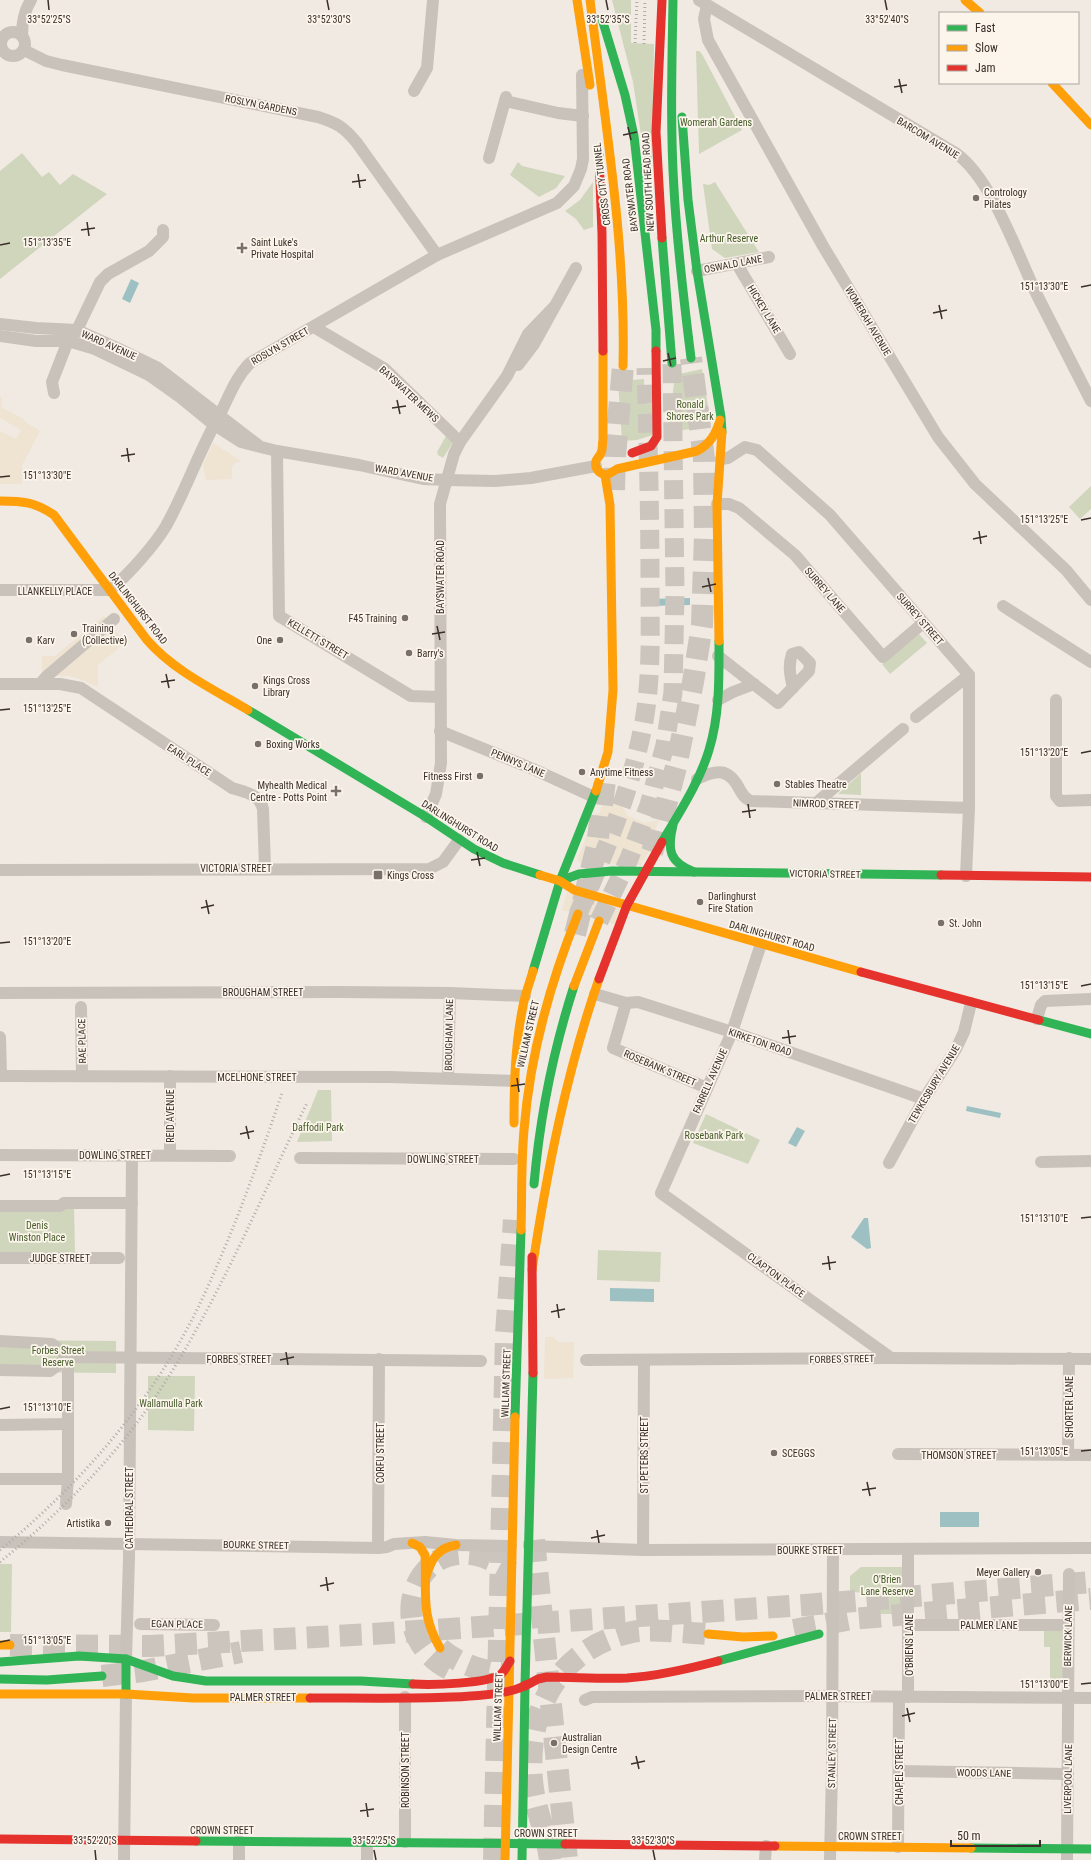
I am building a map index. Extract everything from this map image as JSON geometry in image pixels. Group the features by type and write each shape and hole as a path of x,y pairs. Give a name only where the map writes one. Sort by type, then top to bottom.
{"main road":[{"path":"576,0 592,104"},
{"name":"CROSS CITY TUNNEL","path":"590,0 621,256 624,320 623,366"},
{"path":"597,0 625,95 634,136 651,272 656,330 657,437 651,446 623,459 612,474 605,475 600,473 596,466 596,460 601,454 603,440 601,189 597,145"},
{"name":"NEW SOUTH HEAD ROAD","path":"662,0 656,132 672,363"},
{"path":"532,1270 551,1153 570,1075 595,994 633,892 697,779 711,743 718,700 718,504 713,458 721,417 697,271 684,150 673,0"},
{"path":"673,0 672,132 674,204 691,358"},
{"path":"965,0 979,12"},
{"path":"602,19 611,60 619,111"},
{"path":"1053,84 1091,125"},
{"path":"1066,97 1083,103"},
{"path":"689,454 701,449 709,443 717,432 721,417"},
{"path":"698,440 709,443 717,450 713,458"},
{"path":"623,459 662,448"},
{"path":"601,454 611,452"},
{"path":"623,459 689,454 713,458"},
{"path":"520,1244 514,1159 514,1081 519,1028 525,996 560,881 594,797 608,752 612,711 610,505 605,475"},
{"name":"DARLINGHURST ROAD","path":"0,501 29,500 42,506 54,515 160,655 175,666 426,818 459,840 496,861 560,881 574,890 971,1003 1091,1034"},
{"path":"676,817 669,842 670,852 680,865 694,872"},
{"name":"VICTORIA STREET","path":"560,881 571,876 584,873 644,871 1091,878"},
{"path":"571,876 613,878 624,883 633,892"},
{"name":"WILLIAM STREET","path":"506,1860 511,1546 524,1130 532,1065 541,1022 564,945 578,914"},
{"path":"533,1193 542,1118 560,1033 568,1002 599,921"},
{"path":"522,1860 533,1362 532,1212"},
{"path":"511,1546 517,1544 520,1539 530,1491"},
{"path":"412,1543 420,1547 424,1552 424,1607 427,1625 440,1648"},
{"path":"425,1581 430,1564 435,1554 446,1547 456,1545"},
{"name":"PALMER STREET","path":"0,1694 126,1694 193,1698 472,1697 509,1691 545,1678 620,1678 654,1674 692,1666 814,1635 743,1637 708,1634"},
{"path":"0,1645 10,1645"},
{"name":"PALMER STREET","path":"0,1662 92,1655 126,1658 173,1676 206,1682 361,1681 420,1684 460,1683 492,1678 501,1674 510,1661"},
{"name":"CATHEDRAL STREET","path":"126,1658 126,1694"},
{"path":"0,1680 47,1680 102,1676"},
{"name":"CROWN STREET","path":"0,1839 898,1847 1067,1854 1091,1849"}],"street":[{"path":"22,35 11,32 1,39 1,47 10,56 18,55 24,50 25,42 22,35 22,24 26,7 31,0"},
{"path":"414,91 427,68 433,0"},
{"path":"489,158 505,99 558,113 583,116 579,28 576,0"},
{"name":"BARCOM AVENUE","path":"703,3 957,154 968,162 982,180 1003,220 1037,294 1091,401"},
{"name":"WOMERAH AVENUE","path":"703,3 708,40 823,246 938,437 975,484 1066,570 1091,600"},
{"name":"ROSLYN GARDENS","path":"24,50 46,61 75,68 318,117 335,122 346,129 357,142 438,255"},
{"name":"ROSLYN STREET","path":"110,590 128,573 165,528 240,373 250,363 438,255 528,217 557,203 574,186 581,169 583,116"},
{"path":"54,393 52,382 68,341 77,330 100,282 108,274 153,248 163,237 163,230"},
{"name":"OSWALD LANE","path":"697,271 769,258"},
{"name":"HICKEY LANE","path":"737,264 790,354"},
{"name":"BAYSWATER ROAD","path":"426,818 438,786 441,763 440,504 454,454 460,442 507,376 525,338 554,307 576,268"},
{"name":"WARD AVENUE","path":"0,324 77,330 158,368 241,442 276,451 359,465 423,479 496,481 531,478 596,466"},
{"name":"BAYSWATER MEWS","path":"314,327 385,369 460,442"},
{"name":"WARD AVENUE","path":"0,336 36,341 68,341 95,349 148,375 216,420"},
{"name":"SURREY STREET","path":"713,458 728,458 745,447 756,450 830,516 969,675"},
{"name":"KELLETT STREET","path":"276,451 279,616 411,696 440,698"},
{"name":"SURREY LANE","path":"718,504 729,504 739,508 795,556 883,656 923,623"},
{"name":"LLANKELLY PLACE","path":"0,590 110,590"},
{"path":"1003,606 1091,662"},
{"path":"40,684 47,676 114,619"},
{"path":"718,656 778,703 793,688"},
{"path":"916,717 969,675"},
{"path":"966,876 969,808 969,675"},
{"name":"EARL PLACE","path":"0,684 60,684 72,685 88,691 114,711 232,788 257,797 260,800 263,809 266,868"},
{"path":"718,700 733,692 754,684"},
{"path":"1056,700 1056,796 1060,801 1091,800"},
{"path":"816,803 903,729"},
{"name":"PENNYS LANE","path":"440,731 533,769 594,797"},
{"name":"NIMROD STREET","path":"697,779 712,772 722,772 734,780 744,796 750,801 969,808"},
{"name":"VICTORIA STREET","path":"0,870 266,868 429,869 443,862 459,840"},
{"name":"FARRELL AVENUE","path":"661,1193 732,1032 761,944"},
{"name":"BROUGHAM STREET","path":"0,993 450,993 525,996"},
{"name":"BROUGHAM LANE","path":"448,1078 450,993"},
{"name":"KIRKETON ROAD","path":"595,994 626,1004 638,1002 732,1032 924,1099"},
{"path":"1037,1020 1040,1005 1045,1001 1091,999"},
{"name":"TEWKESBURY AVENUE","path":"889,1163 924,1099 962,1038 971,1003"},
{"name":"ROSEBANK STREET","path":"626,1004 613,1048 707,1088"},
{"name":"RAE PLACE","path":"81,1007 82,1076"},
{"path":"0,1037 0,1076"},
{"name":"MCELHONE STREET","path":"0,1076 448,1078 514,1081"},
{"name":"REID AVENUE","path":"170,1076 170,1155"},
{"name":"DOWLING STREET","path":"0,1155 230,1156"},
{"name":"CATHEDRAL STREET","path":"126,1658 129,1544 132,1155"},
{"name":"DOWLING STREET","path":"300,1158 514,1159"},
{"path":"1040,1162 1091,1161"},
{"name":"CLAPTON PLACE","path":"661,1193 891,1358"},
{"path":"0,1206 60,1206 64,1203 132,1203"},
{"name":"JUDGE STREET","path":"0,1258 120,1258"},
{"path":"0,1341 52,1344 68,1356"},
{"path":"0,1370 50,1371 68,1356"},
{"path":"66,1504 68,1479 68,1356"},
{"name":"FORBES STREET","path":"68,1356 130,1358 481,1361"},
{"name":"FORBES STREET","path":"589,1361 891,1358 1091,1359"},
{"name":"SHORTER LANE","path":"1068,1455 1069,1358"},
{"name":"CORFU STREET","path":"378,1548 379,1359"},
{"name":"ST PETERS STREET","path":"643,1550 644,1361"},
{"path":"0,1425 68,1424"},
{"name":"THOMSON STREET","path":"898,1454 1091,1455"},
{"path":"0,1479 68,1479"},
{"name":"BOURKE STREET","path":"0,1542 378,1548 387,1547 394,1544 436,1542 456,1545 511,1546"},
{"name":"BOURKE STREET","path":"529,1546 643,1550 1091,1548"},
{"name":"O'BRIENS LANE","path":"904,1697 909,1625 908,1549"},
{"name":"STANLEY STREET","path":"830,1860 833,1550"},
{"name":"BERWICK LANE","path":"1068,1698 1069,1574"},
{"name":"EGAN PLACE","path":"140,1624 214,1625"},
{"name":"PALMER LANE","path":"909,1625 1068,1625"},
{"name":"CATHEDRAL STREET","path":"124,1860 126,1694"},
{"name":"PALMER STREET","path":"585,1700 592,1697 832,1696 1091,1698"},
{"name":"ROBINSON STREET","path":"405,1697 405,1842"},
{"name":"CHAPEL STREET","path":"898,1847 899,1771 904,1697"},
{"name":"LIVERPOOL LANE","path":"1067,1854 1068,1698"},
{"name":"WOODS LANE","path":"899,1771 1068,1774"},
{"path":"239,1842 239,1860"},
{"path":"367,1842 367,1860"},
{"path":"765,1860 766,1846"}],"green space":[{"path":"612,0 631,0 631,43 654,44 652,177 647,175 633,82"},
{"name":"Womerah Gardens","path":"696,51 699,51 702,54 742,130 699,154"},
{"path":"22,153 42,177 49,172 60,185 73,174 107,194 0,279 0,171"},
{"path":"518,162 522,166 565,176 556,188 539,197 510,175"},
{"path":"593,182 593,227 584,230 576,219 565,211 580,200"},
{"name":"Arthur Reserve","path":"715,182 759,252 725,258 712,249 703,184 709,185"},
{"name":"Ronald Shores Park","path":"702,369 711,425 668,433 675,375"},
{"name":"Ronald Shores Park","path":"644,379 645,404 653,404 653,435 637,440 622,441 618,381"},
{"path":"446,436 454,441 443,458 438,455 437,452"},
{"path":"1091,486 1091,509 1080,519 1069,507"},
{"path":"919,634 927,643 890,674 882,664"},
{"path":"861,773 861,795 838,794"},
{"name":"Daffodil Park","path":"318,1090 331,1090 332,1141 297,1142"},
{"name":"Rosebank Park","path":"706,1114 760,1140 748,1164 693,1143"},
{"name":"Denis Winston Place","path":"74,1207 75,1253 0,1254 0,1208"},
{"path":"598,1250 661,1252 660,1282 597,1280"},
{"name":"Forbes Street Reserve","path":"0,1340 116,1341 116,1373 0,1372"},
{"name":"Wallamulla Park","path":"148,1376 195,1376 194,1431 148,1430"},
{"path":"0,1564 12,1564 11,1632 0,1632"},
{"name":"O'Brien Lane Reserve","path":"861,1567 905,1567 904,1614 871,1614 871,1593 850,1592 850,1576"},
{"path":"1044,1631 1062,1631 1064,1633 1064,1683 1050,1682 1050,1647 1044,1647"}],"shaded area":[{"path":"0,396 2,398 1,407 25,420 25,422 40,431 22,465 22,484 0,484 0,431 16,439 21,430 0,418"},
{"path":"213,443 241,461 232,466 232,479 206,480 203,465"},
{"path":"104,616 125,643 98,665 98,687 70,676 42,676 42,656 55,656"},
{"path":"606,795 617,799 628,816 644,823 659,820 650,843 653,845 641,865 582,864 578,861 578,857 596,813 599,814"},
{"path":"567,893 622,909 617,925 562,910"},
{"path":"545,1337 553,1337 558,1342 574,1342 573,1378 544,1379"}],"water":[{"path":"131,279 139,283 130,303 122,299"},
{"path":"690,598 690,605 647,606 647,599"},
{"path":"967,1106 1001,1113 1000,1118 966,1111"},
{"path":"797,1127 805,1131 796,1147 788,1143"},
{"path":"864,1218 868,1218 871,1248 867,1249 851,1237"},
{"path":"610,1288 654,1289 654,1302 610,1301"},
{"path":"940,1512 979,1512 979,1527 940,1527"}],"tunnel":[{"path":"652,852 659,832 676,767 693,682 702,625 705,534 704,459 691,358"},
{"path":"599,921 629,859 649,805 665,745 673,692 675,593 672,363"},
{"path":"614,490 615,456 623,366"},
{"path":"578,914 608,843 625,796 639,747 647,704 650,652 650,616 646,368"},
{"path":"575,934 597,846 606,772"},
{"path":"494,1860 506,1334 514,1220"},
{"path":"534,1540 567,1860"},
{"path":"449,1669 428,1653 416,1633 411,1612 414,1591 424,1573 439,1560 460,1554 484,1557 510,1571"},
{"path":"10,1645 150,1646 373,1634 805,1605 1091,1582"},
{"path":"794,1630 851,1619 1091,1599"},
{"path":"550,1860 533,1790 532,1754 535,1730 542,1707 552,1686 567,1667 585,1652 606,1640 640,1631 708,1634"},
{"path":"440,1648 455,1659 474,1667 494,1672 513,1673"},
{"path":"102,1676 143,1671 241,1652"}],"railway":[{"path":"635,43 637,0"},
{"path":"644,44 645,0"},
{"path":"0,1550 61,1495 89,1465 116,1434 165,1367 204,1295 226,1246 246,1195 282,1093"},
{"path":"0,1562 45,1523 87,1482 125,1438 160,1390 181,1356 220,1285 307,1103"}],"traffic: fast":[{"path":"673,0 672,142 675,210 691,358"},
{"path":"602,19 625,95 634,136 656,330 656,351"},
{"path":"682,117 688,200 697,271 721,417 722,432"},
{"path":"662,238 672,363"},
{"path":"662,842 682,809 700,774 713,736 719,682 719,641"},
{"path":"248,710 426,817 474,849 503,863 540,875"},
{"path":"533,971 560,881 596,791"},
{"path":"673,825 670,841 672,854 679,864 694,872"},
{"path":"560,881 579,874 612,871 941,875"},
{"path":"534,1184 548,1084 566,1010 574,986"},
{"path":"1039,1020 1091,1034"},
{"path":"515,1417 521,1230"},
{"path":"525,1685 533,1373"},
{"path":"718,1661 819,1634"},
{"path":"0,1662 79,1656 126,1659"},
{"path":"126,1694 126,1659 173,1676 206,1681 361,1681 413,1684"},
{"path":"0,1679 47,1680 102,1676"},
{"path":"522,1860 525,1686"},
{"path":"196,1841 565,1844"},
{"path":"971,1848 1091,1849"}],"traffic: slow":[{"path":"577,0 590,85"},
{"path":"590,0 618,228 623,320 623,366"},
{"path":"965,0 979,12"},
{"path":"1053,84 1091,125"},
{"path":"603,351 603,440 602,451 596,460 597,469 602,474 607,475 617,469 697,451 706,445 712,438 717,430 720,420"},
{"path":"719,641 717,504 722,432"},
{"path":"596,791 608,752 613,690 610,505 605,475"},
{"path":"0,501 28,503 41,507 54,515 147,640 169,661 194,679 248,710"},
{"path":"540,875 560,881 574,890 861,972"},
{"path":"521,1230 523,1142 531,1074 536,1047 550,993 578,914"},
{"path":"574,986 599,921"},
{"path":"514,1123 518,1035 524,1002 533,971"},
{"path":"532,1270 551,1159 567,1086 587,1014 599,979"},
{"path":"509,1691 515,1417"},
{"path":"412,1543 420,1547 425,1555 425,1592 427,1613 434,1636 440,1648"},
{"path":"426,1577 430,1565 439,1552 456,1545"},
{"path":"708,1634 743,1637 773,1636"},
{"path":"0,1645 10,1645"},
{"path":"505,1860 509,1691"},
{"path":"0,1694 126,1694 193,1698 310,1698"},
{"path":"775,1846 971,1848"}],"traffic: jam":[{"path":"662,0 656,132 662,238"},
{"path":"599,155 602,234 603,351"},
{"path":"632,453 651,446 657,437 656,351"},
{"path":"599,979 627,905 662,842"},
{"path":"941,875 1091,877"},
{"path":"861,972 1039,1020"},
{"path":"532,1257 533,1373"},
{"path":"413,1684 445,1684 484,1680 501,1674 510,1661"},
{"path":"525,1686 538,1679 547,1677 627,1678 650,1676 718,1661"},
{"path":"310,1698 457,1697 511,1691 525,1685"},
{"path":"0,1839 196,1841"},
{"path":"565,1844 775,1846"}],"place":[{"name":"Contrology Pilates","path":"976,198"},
{"name":"Saint Luke's Private Hospital","path":"242,248"},
{"name":"F45 Training","path":"405,618"},
{"name":"Training (Collective)","path":"74,634"},
{"name":"Karv","path":"29,640"},
{"name":"One","path":"280,640"},
{"name":"Barry's","path":"409,653"},
{"name":"Kings Cross Library","path":"255,686"},
{"name":"Boxing Works","path":"258,744"},
{"name":"Anytime Fitness","path":"582,772"},
{"name":"Fitness First","path":"480,776"},
{"name":"Stables Theatre","path":"777,784"},
{"name":"Myhealth Medical Centre - Potts Point","path":"336,791"},
{"name":"Kings Cross","path":"378,875"},
{"name":"Darlinghurst Fire Station","path":"700,902"},
{"name":"St. John","path":"941,923"},
{"name":"SCEGGS","path":"774,1453"},
{"name":"Artistika","path":"108,1523"},
{"name":"Meyer Gallery","path":"1038,1572"},
{"name":"Australian Design Centre","path":"554,1743"}]}
